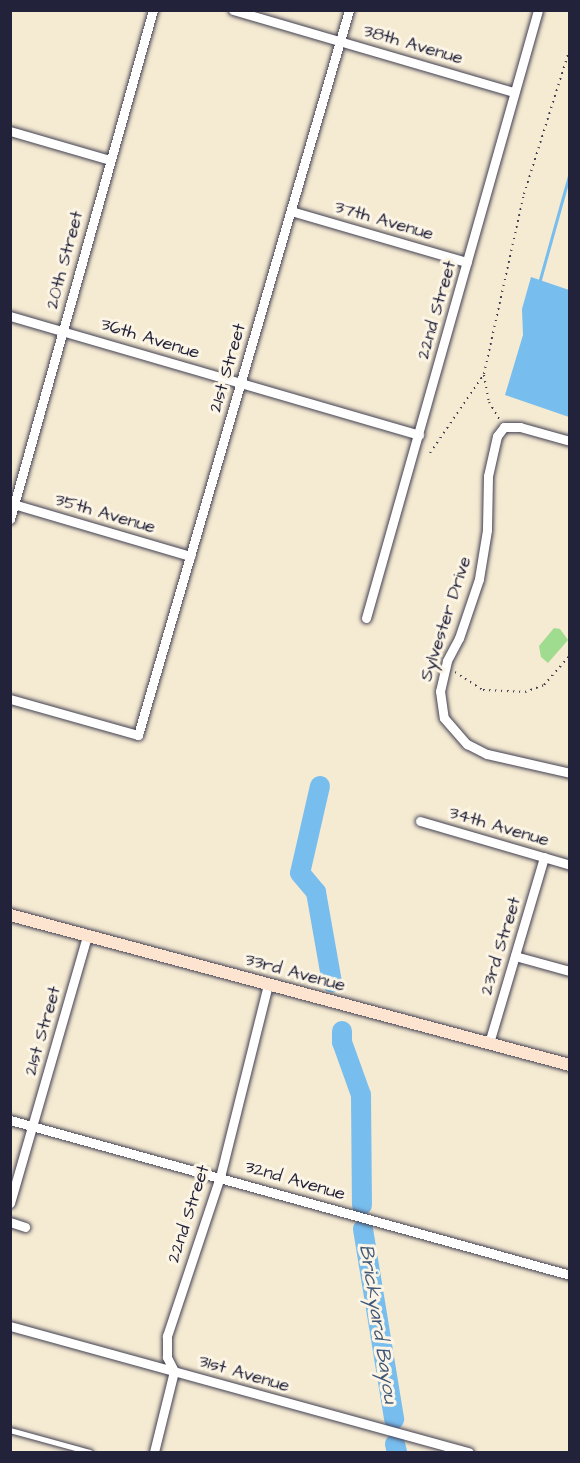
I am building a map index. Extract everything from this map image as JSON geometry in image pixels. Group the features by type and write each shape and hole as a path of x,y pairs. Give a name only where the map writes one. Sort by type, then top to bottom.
{"street":[{"name":"20th Street","path":"10,519 12,504 153,10"},
{"name":"38th Avenue","path":"233,10 514,92"},
{"name":"21st Street","path":"10,699 138,735 349,10"},
{"name":"22nd Street","path":"366,618 537,10"},
{"path":"10,131 110,160"},
{"name":"37th Avenue","path":"291,211 467,262"},
{"name":"36th Avenue","path":"10,315 419,435"},
{"path":"504,427 520,427 570,441"},
{"name":"Sylvester Drive","path":"504,427 497,436 488,476 487,530 479,579 441,678 441,705 458,737 478,750 570,773"},
{"name":"35th Avenue","path":"12,504 190,556"},
{"name":"34th Avenue","path":"420,821 570,864"},
{"name":"23rd Street","path":"489,1043 544,857"},
{"name":"33rd Avenue","path":"10,915 570,1065"},
{"name":"21st Street","path":"10,1203 87,937"},
{"path":"515,956 570,971"},
{"name":"22nd Street","path":"154,1452 174,1371 168,1357 167,1336 220,1177 268,985"},
{"name":"32nd Avenue","path":"10,1120 570,1275"},
{"path":"10,1222 25,1227"},
{"name":"31st Avenue","path":"10,1326 469,1452"}],"lane":[{"path":"10,1430 90,1452"}],"path":[{"path":"430,453 483,374 524,194 570,48"},
{"path":"483,374 489,402 504,427"},
{"path":"452,671 481,689 525,692 544,685 570,655"}],"green space":[{"path":"554,628 560,629 568,640 548,663 541,657 539,646"}],"water":[{"path":"531,277 569,290 569,417 505,395 523,335 522,309"}],"waterway":[{"path":"539,283 570,172"},
{"name":"Brickyard Bayou","path":"320,786 300,873 316,892 332,983"},
{"name":"Brickyard Bayou","path":"342,1031 342,1042 361,1095 362,1205"},
{"name":"Brickyard Bayou","path":"363,1229 394,1419"},
{"name":"Brickyard Bayou","path":"395,1444 397,1452"}]}
